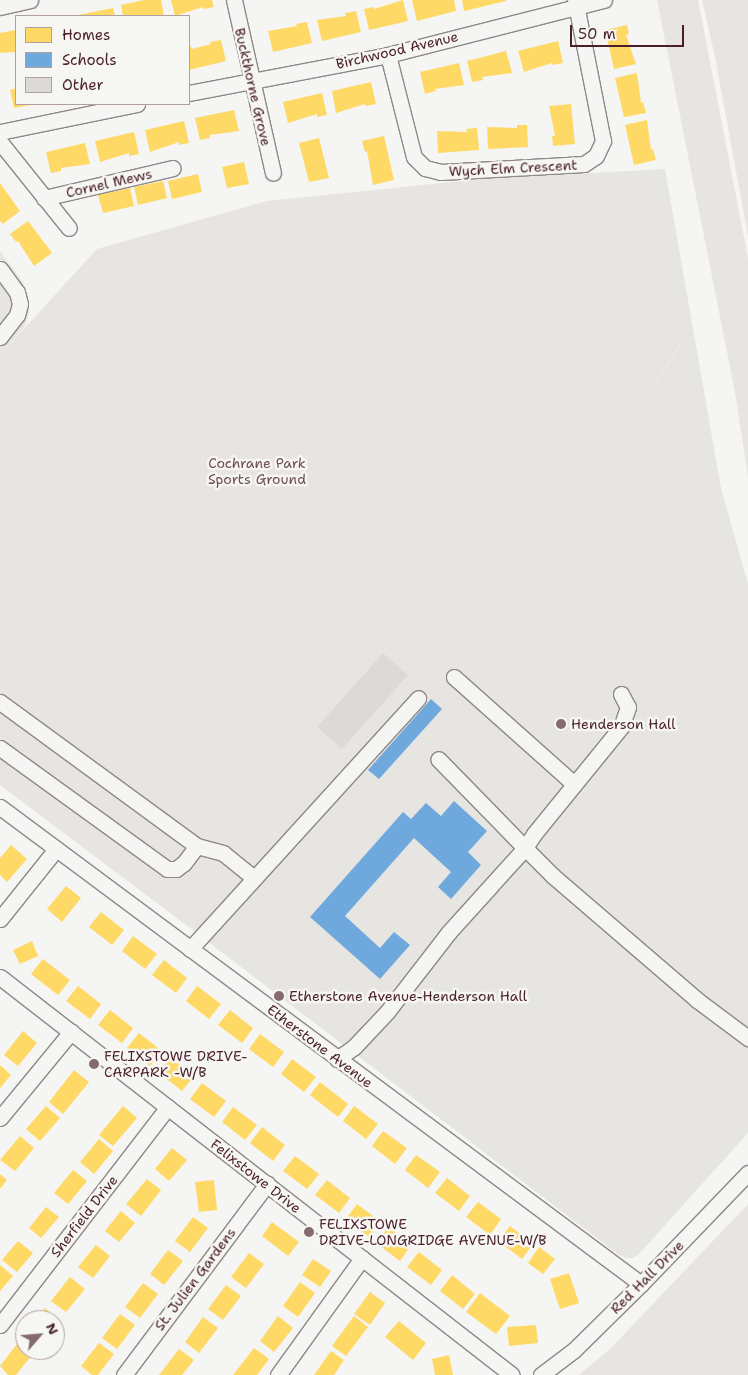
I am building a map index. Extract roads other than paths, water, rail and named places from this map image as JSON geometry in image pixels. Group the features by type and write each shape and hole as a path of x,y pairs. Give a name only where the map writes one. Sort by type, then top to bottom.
{"street":[{"path":"0,7 30,0"},
{"name":"Buckthorne Grove","path":"234,0 273,174"},
{"name":"Birchwood Avenue","path":"190,93 388,55 575,3 604,0"},
{"name":"Wych Elm Crescent","path":"388,55 414,158 425,168 441,172 584,164 596,156 603,141 575,3"},
{"path":"0,132 132,105"},
{"path":"0,142 68,228"},
{"name":"Cornel Mews","path":"44,198 174,168"},
{"path":"0,270 17,292 20,304 17,315 0,337"},
{"path":"454,677 574,784"},
{"path":"338,1059 354,1047 387,1012 449,932 525,848 534,834 621,727 628,707 621,694"},
{"path":"190,949 418,698"},
{"path":"0,702 197,846 223,853 254,878"},
{"path":"0,748 168,869 176,869 184,863 197,846"},
{"path":"438,759 553,876 697,1000 748,1038"},
{"name":"Etherstone Avenue","path":"0,807 641,1284"},
{"path":"0,919 56,849"},
{"name":"Felixstowe Drive","path":"0,977 512,1375"},
{"path":"0,1118 71,1032"},
{"name":"Sherfield Drive","path":"0,1325 168,1107"},
{"name":"Red Hall Drive","path":"541,1375 574,1350 641,1284 748,1173"},
{"name":"St. Julien Gardens","path":"124,1375 267,1184"},
{"path":"278,1375 362,1258"}],"place":[{"name":"Henderson Hall","path":"561,724"},
{"name":"Etherstone Avenue-Henderson Hall","path":"279,996"},
{"name":"FELIXSTOWE DRIVE- CARPARK -W/B","path":"94,1064"},
{"name":"FELIXSTOWE DRIVE-LONGRIDGE AVENUE-W/B","path":"309,1232"}],"park label":[{"name":"Cochrane Park Sports Ground","path":"257,472"}]}
